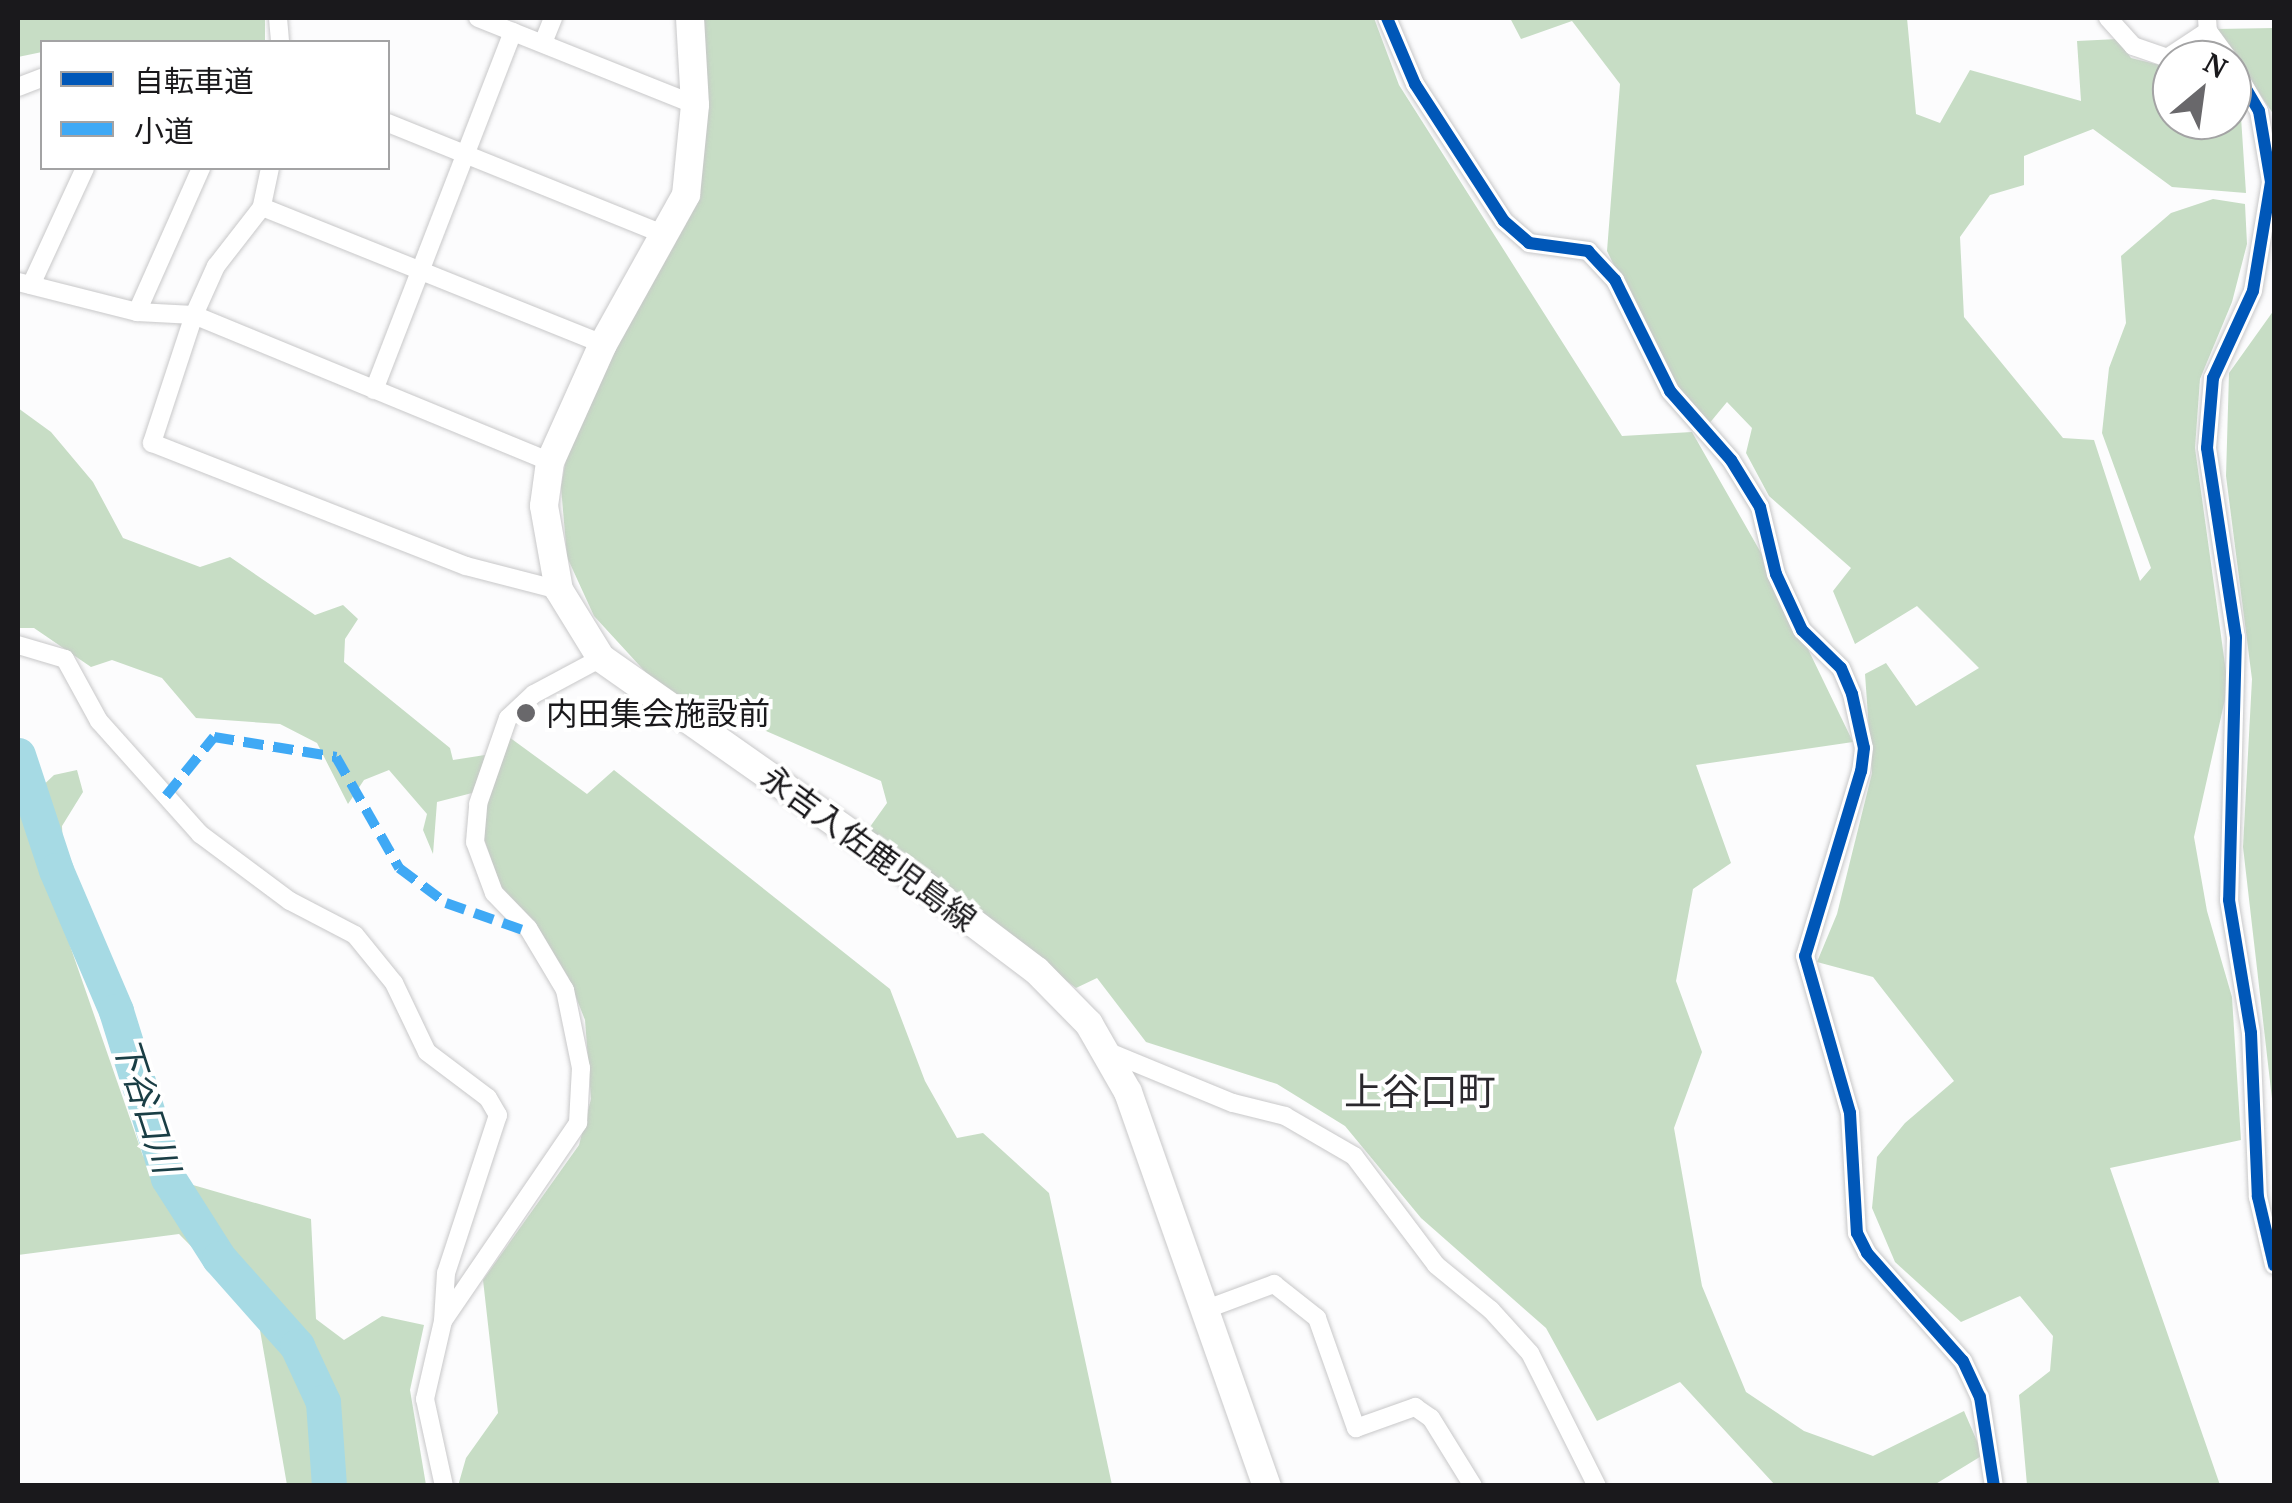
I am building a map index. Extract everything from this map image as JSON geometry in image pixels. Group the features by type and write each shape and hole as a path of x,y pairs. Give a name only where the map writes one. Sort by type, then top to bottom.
{"main road":[{"name":"永吉入佐鹿児島線","path":"690,18 695,106 686,196 668,236 602,344 550,462 547,550 559,590 601,658 1037,971 1109,1052 1266,1486"}],"street":[{"path":"478,18 695,106"},
{"path":"542,43 553,18"},
{"path":"1387,18 1415,84 1504,221 1528,244 1588,251 1615,280 1670,391 1731,460 1760,506 1776,574 1802,630 1841,668 1852,694 1864,748 1861,771 1805,956 1850,1113 1857,1233 1867,1253 1963,1361 1980,1397 1994,1486"},
{"path":"2108,18 2134,46 2167,58 2208,24"},
{"path":"374,390 424,271 513,32"},
{"path":"2252,98 2260,111 2271,182 2253,292 2213,378 2207,448 2238,683 2226,836 2229,900 2251,1033 2258,1197 2274,1265"},
{"path":"390,124 668,236"},
{"path":"84,170 24,284 136,312 194,315 550,462"},
{"path":"136,312 200,170"},
{"path":"270,170 262,208 216,266 194,315 152,444 466,566 559,590"},
{"path":"262,208 602,344"},
{"path":"18,644 65,659 99,721 200,834 290,900 355,935 394,982 427,1052 488,1098 498,1114 446,1273 443,1321 425,1399 444,1486"},
{"path":"443,1321 578,1123 581,1068 566,990 528,928 494,893 475,842 478,804 508,718 534,694 601,658"},
{"path":"1109,1052 1233,1103 1285,1116 1354,1156 1436,1265 1491,1310 1530,1354 1597,1486"},
{"path":"1204,1310 1274,1284 1317,1318 1356,1428 1415,1407 1430,1418 1473,1486"}],"green space":[{"path":"18,18 265,18 265,40 40,40 40,52 18,57"},
{"path":"697,18 1374,18 1399,85 1622,436 1692,432 1764,558 1853,742 1696,765 1731,863 1693,889 1676,981 1702,1052 1674,1128 1702,1286 1746,1392 1804,1431 1873,1456 1964,1411 1983,1455 1934,1485 1775,1485 1680,1382 1597,1421 1546,1328 1421,1218 1345,1126 1277,1084 1146,1042 1097,978 1076,988 867,831 887,803 881,781 690,698 673,702 594,616 567,557 561,487 571,431 695,204"},
{"path":"1510,18 1907,18 1916,114 1940,123 1970,70 2081,101 2077,41 2118,39 2131,58 2152,63 2152,140 2243,140 2246,193 2172,187 2093,129 2024,156 2024,185 1990,195 1960,237 1964,317 2063,438 2094,440 2140,581 2151,568 2102,433 2109,368 2126,323 2121,256 2171,213 2213,199 2245,204 2247,244 2232,302 2200,379 2195,448 2228,686 2194,837 2207,911 2232,997 2241,1140 2110,1168 2220,1485 2027,1485 2019,1395 2050,1371 2053,1336 2020,1296 1961,1322 1895,1262 1872,1208 1877,1157 1905,1123 1954,1081 1873,977 1817,962 1837,914 1872,773 1865,674 1886,663 1916,706 1979,668 1917,606 1855,644 1833,591 1851,568 1769,496 1746,453 1752,428 1727,402 1708,425 1670,379 1607,251 1620,84 1572,21 1521,39"},
{"path":"2274,28 2274,115 2252,82 2252,40 2223,40 2216,29"},
{"path":"2274,310 2274,1116 2243,847 2252,679 2226,476 2229,373"},
{"path":"18,408 51,432 93,482 123,538 200,567 230,557 315,615 343,605 358,619 345,639 344,662 450,748 453,760 485,755 476,792 437,802 433,854 423,830 427,814 389,770 364,780 348,804 317,743 280,724 196,718 162,678 112,660 91,667 34,628 18,628"},
{"path":"509,737 587,794 614,770 890,989 925,1081 957,1138 983,1133 1049,1193 1112,1485 458,1486 466,1458 498,1413 483,1280 579,1145 591,1099 585,1020 568,977 535,922 501,887 484,839 486,805"},
{"path":"77,770 83,792 62,826 67,937 143,1156 193,1185 311,1219 316,1319 344,1340 382,1316 424,1325 410,1390 426,1485 287,1485 257,1313 179,1234 18,1255 18,809 54,775"}],"waterway":[{"name":"下谷口川","path":"18,755 56,870 116,1011 168,1178 219,1258 297,1346 323,1402 329,1486"}],"marked path":[{"path":"166,796 214,737 336,757 399,868 446,903 531,933"}],"cycle path":[{"path":"1387,18 1415,84 1504,221 1529,243 1588,251 1615,280 1670,391 1731,460 1760,507 1776,574 1802,630 1841,668 1852,694 1864,748 1861,771 1805,956 1850,1113 1857,1233 1867,1253 1963,1361 1980,1397 1994,1486"},
{"path":"2252,99 2259,111 2271,182 2253,291 2213,378 2207,448 2236,637 2229,900 2251,1033 2258,1197 2274,1265"}],"place":[{"name":"内田集会施設前","path":"526,713"}],"district":[{"name":"上谷口町","path":"1420,1092"}]}
